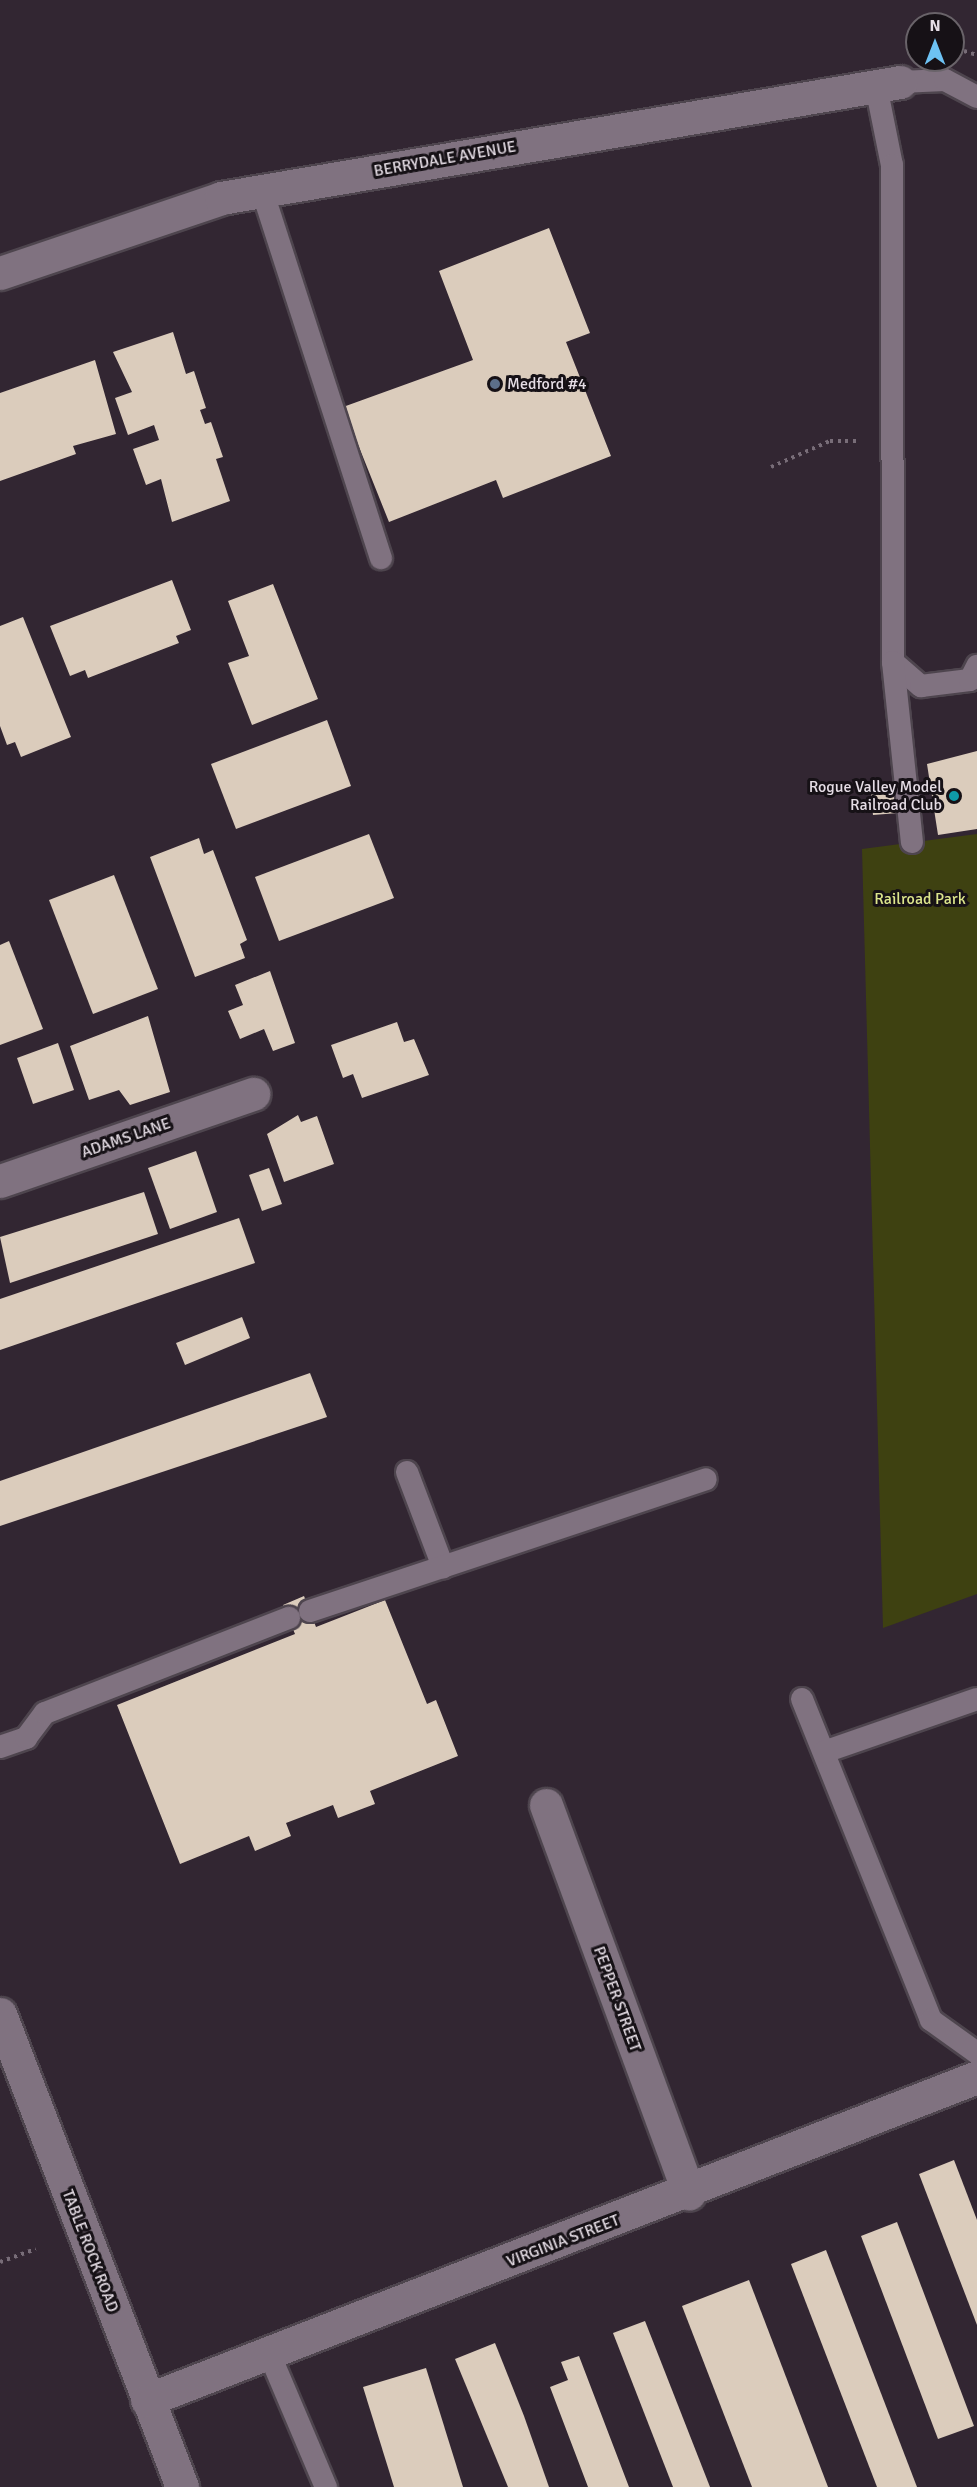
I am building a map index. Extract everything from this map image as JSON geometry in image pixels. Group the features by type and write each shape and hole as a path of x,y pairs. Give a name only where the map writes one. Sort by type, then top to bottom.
{"street":[{"name":"BERRYDALE AVENUE","path":"0,273 221,198 888,84"},
{"name":"ADAMS LANE","path":"0,1181 253,1094"},
{"name":"PEPPER STREET","path":"546,1805 689,2193"},
{"name":"TABLE ROCK ROAD","path":"0,2014 182,2487"},
{"name":"VIRGINIA STREET","path":"147,2400 689,2193 977,2077"}],"lane":[{"path":"912,842 893,662 892,165 888,84 945,80 977,97"},
{"path":"262,190 381,558"},
{"path":"893,662 921,686 970,680 977,666"},
{"path":"407,1472 443,1567"},
{"path":"0,1748 26,1738 45,1713 299,1615 706,1479"},
{"path":"802,1699 931,2020 977,2053"},
{"path":"824,1752 977,1699"},
{"path":"269,2354 326,2487"}],"path":[{"path":"771,467 830,441 892,442"},
{"path":"0,2262 36,2249"}],"green space":[{"name":"Railroad Park","path":"977,834 977,1594 883,1628 862,849"}],"building":[{"name":"Medford #4","path":"549,228 590,333 566,342 611,456 503,498 496,480 389,522 343,407 473,360 439,271"},
{"path":"173,332 186,374 194,371 206,408 200,410 205,424 211,422 223,457 216,459 230,501 172,522 161,479 146,485 133,449 159,440 154,425 128,435 115,398 132,392 113,352"},
{"path":"95,360 116,434 73,446 76,454 0,481 0,393"},
{"path":"172,580 191,630 176,636 179,643 88,678 85,670 70,676 50,626"},
{"path":"273,584 318,699 252,725 228,663 249,656 228,601"},
{"path":"23,617 71,737 21,757 15,742 7,745 0,726 0,626"},
{"path":"327,720 351,786 236,829 211,764"},
{"name":"Rogue Valley Model Railroad Club","path":"977,751 977,829 938,835 927,764"},
{"path":"896,791 898,813 873,815 871,794"},
{"path":"369,834 394,898 279,941 255,877"},
{"path":"199,838 204,854 213,850 247,940 240,944 245,958 195,977 150,857"},
{"path":"114,875 158,989 93,1014 49,900"},
{"path":"9,941 43,1029 0,1045 0,945"},
{"path":"270,971 295,1043 273,1051 264,1029 240,1039 228,1011 243,1005 235,985"},
{"path":"148,1016 170,1092 130,1105 119,1090 89,1100 70,1046"},
{"path":"397,1022 404,1042 414,1039 429,1075 362,1098 353,1074 343,1078 331,1045"},
{"path":"58,1043 74,1090 33,1104 17,1058"},
{"path":"298,1115 301,1122 317,1116 334,1164 284,1182 267,1134"},
{"path":"196,1151 217,1212 170,1229 148,1168"},
{"path":"269,1168 282,1204 262,1211 249,1175"},
{"path":"144,1192 158,1234 10,1283 0,1237"},
{"path":"239,1218 255,1263 0,1350 0,1299"},
{"path":"242,1317 250,1338 185,1365 176,1343"},
{"path":"310,1373 327,1417 0,1526 0,1481"},
{"path":"304,1596 316,1627 385,1600 427,1704 436,1700 458,1756 370,1791 375,1804 338,1818 333,1805 286,1823 291,1836 255,1851 249,1836 180,1864 117,1705 295,1634 283,1605"},
{"path":"954,2160 977,2220 977,2325 919,2174"},
{"path":"897,2222 974,2426 938,2439 861,2236"},
{"path":"826,2250 917,2487 877,2487 791,2264"},
{"path":"749,2280 828,2487 752,2487 682,2306"},
{"path":"645,2321 710,2487 673,2487 613,2333"},
{"path":"495,2343 549,2487 508,2487 455,2359"},
{"path":"579,2356 629,2487 588,2487 550,2387 568,2380 561,2362"},
{"path":"426,2368 463,2487 394,2487 363,2387"}],"place":[{"name":"Medford #4","path":"495,384"},
{"name":"Rogue Valley Model Railroad Club","path":"954,796"}]}
